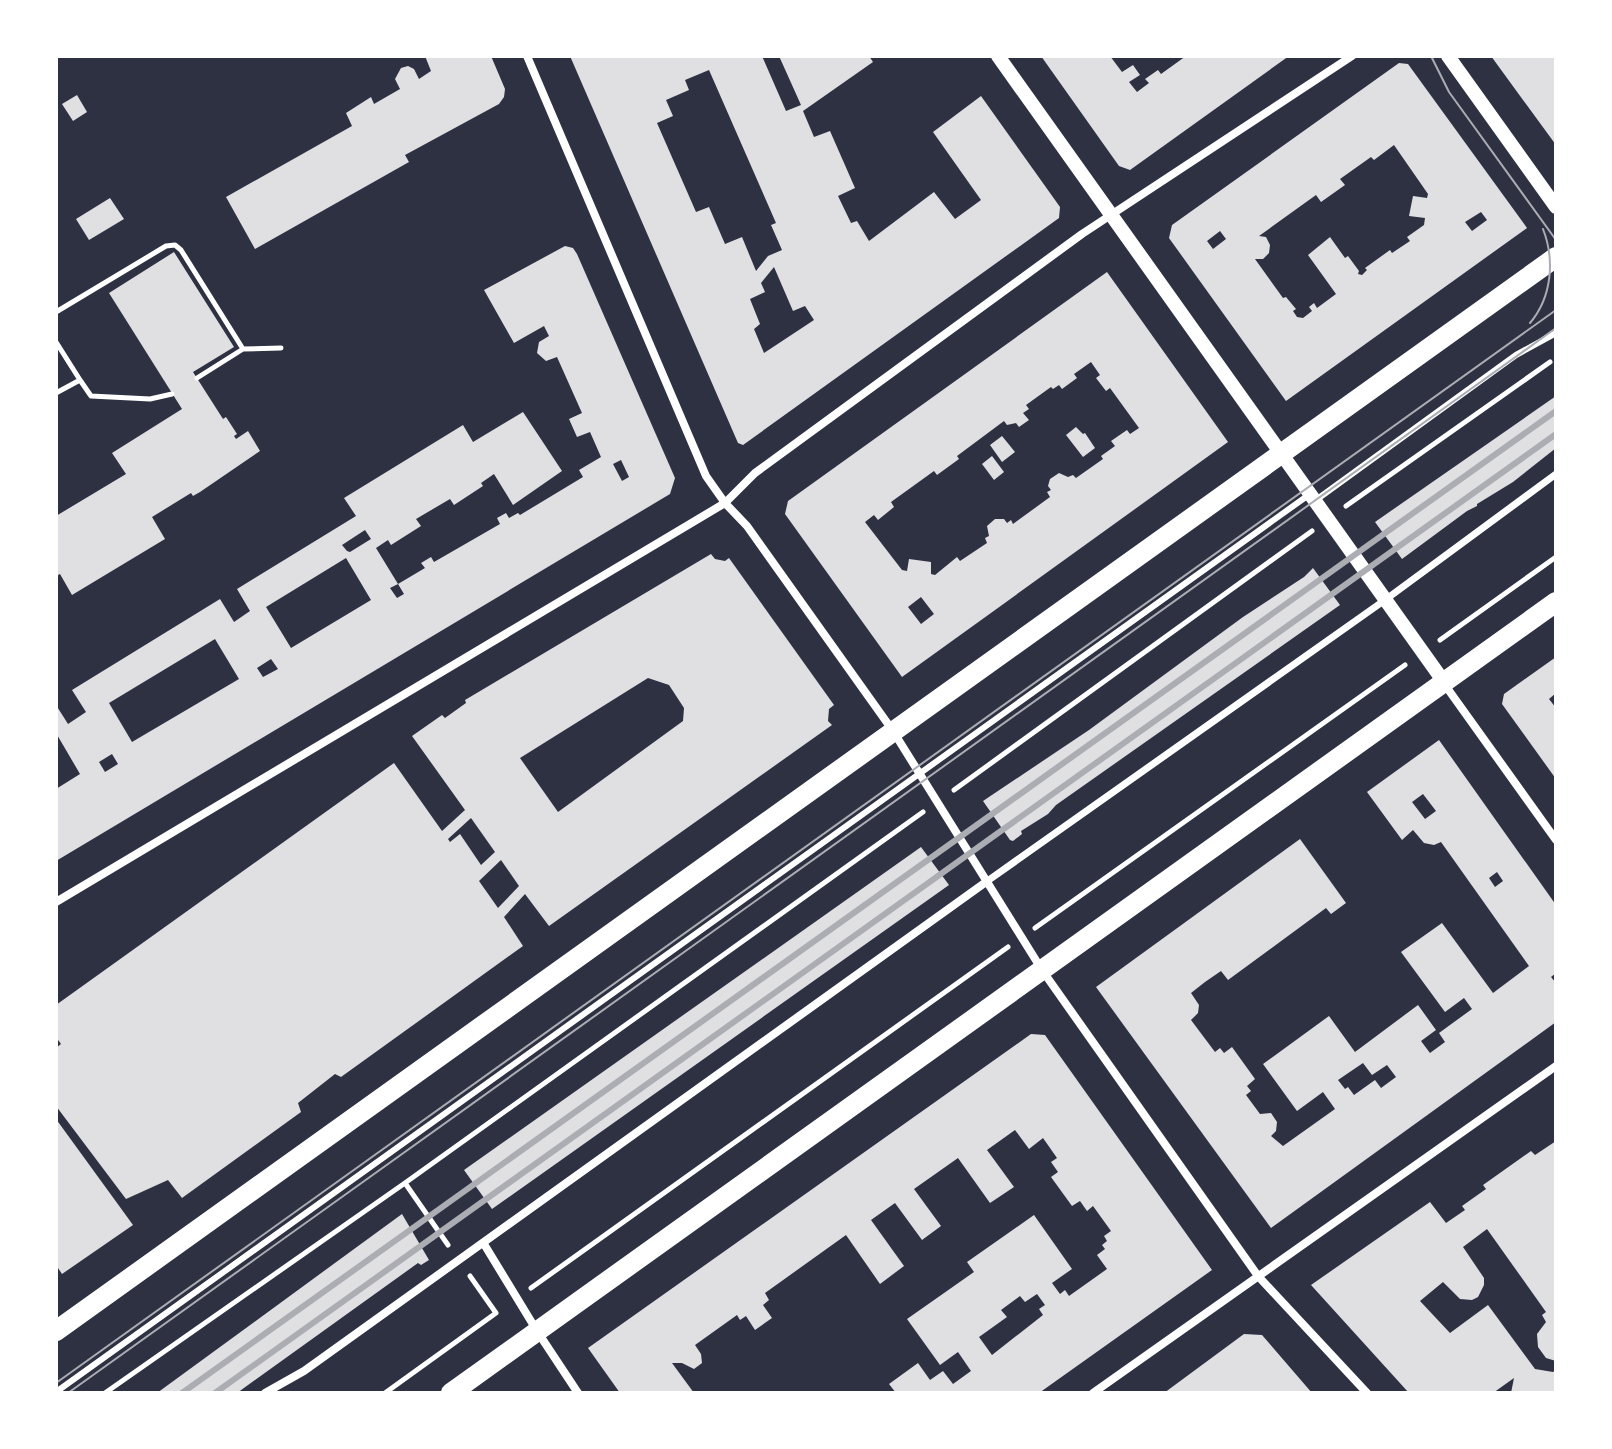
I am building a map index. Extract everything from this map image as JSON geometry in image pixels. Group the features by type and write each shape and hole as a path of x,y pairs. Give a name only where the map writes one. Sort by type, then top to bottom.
{"main road":[{"path":"56,1331 1556,257"},
{"path":"451,1393 1556,602"}],"street":[{"path":"527,56 706,476 725,503 747,526 893,731 1042,970 1258,1276 1367,1393"},
{"path":"998,56 1556,840"},
{"path":"56,902 725,503 755,473 1111,216 1352,56"},
{"path":"1448,56 1556,207"},
{"path":"265,1393 304,1371 484,1244 986,882 1385,600 1556,474"},
{"path":"1093,1393 1556,1066"},
{"path":"484,1244 578,1393"}],"lane":[{"path":"56,1392 1312,497 1516,355 1556,333"}],"path":[{"path":"56,312 166,246 175,245 243,349"},
{"path":"56,342 91,396 159,399 172,394"},
{"path":"197,378 243,349 281,348"},
{"path":"105,1393 405,1183 1556,357"},
{"path":"56,393 80,380"},
{"path":"496,1313 1556,557"}],"building":[{"path":"425,56 491,56 505,89 504,97 499,104 405,155 409,162 255,249 226,197 352,126 346,113 371,97 374,104 400,89 395,79 401,68 408,66 414,69 419,79 431,71"},
{"path":"570,56 762,56 786,111 801,105 779,56 869,56 873,62 803,111 814,137 830,131 855,188 838,196 851,223 857,221 869,241 934,192 955,219 981,200 933,132 981,96 1060,207 1059,218 743,445 738,443","holes":["709,70 776,223 771,225 782,250 768,256 756,271 742,237 725,244 709,207 696,212 657,123 673,116 666,100 689,90 685,80","774,267 793,311 805,306 814,320 764,353 754,329 760,324 750,299 765,292 761,283"]},
{"path":"1041,56 1110,56 1122,72 1133,65 1140,75 1129,82 1137,92 1149,83 1145,79 1158,70 1161,74 1186,56 1289,56 1130,170 1119,166"},
{"path":"1491,56 1556,56 1556,145 1523,100"},
{"path":"1399,63 1408,64 1527,228 1286,401 1169,238 1172,225","holes":["1394,145 1428,194 1427,198 1413,196 1409,216 1425,218 1424,225 1407,237 1410,241 1392,253 1390,250 1365,268 1367,270 1362,275 1358,274 1348,256 1345,258 1330,237 1308,255 1336,294 1317,308 1314,303 1309,307 1312,311 1303,318 1297,317 1293,311 1296,309 1286,297 1283,298 1255,259 1263,259 1269,253 1270,245 1266,237 1259,236 1316,195 1321,202 1345,185 1340,179 1371,157 1374,160","1481,212 1487,220 1472,231 1465,222","1220,231 1226,239 1213,249 1207,241"]},
{"path":"77,95 87,112 73,121 62,104"},
{"path":"110,198 124,219 89,240 76,219"},
{"path":"565,246 573,248 675,478 670,494 56,861 56,789 80,774 56,733 56,705 68,724 86,712 72,690 220,599 234,622 250,611 237,589 356,516 344,498 463,425 473,442 523,412 562,471 513,505 494,474 481,483 483,486 454,505 450,499 416,519 421,526 391,545 388,540 376,548 398,584 425,568 421,563 431,557 434,562 500,524 497,518 506,513 509,518 518,513 520,515 583,477 579,470 601,457 590,432 577,437 569,419 582,413 557,357 546,361 537,353 539,342 549,336 544,326 514,343 484,290","holes":["621,460 629,477 622,481 613,464","365,530 371,539 347,551 342,545","346,558 371,600 291,648 266,607","398,584 404,594 397,598 390,588","215,639 239,679 132,742 109,703","271,659 278,669 263,677 257,668","112,754 118,764 105,772 99,762"]},
{"path":"174,252 234,347 193,372 223,419 226,417 237,434 234,436 236,439 248,431 260,451 200,492 193,496 191,493 152,517 165,539 72,595 60,574 56,576 56,516 126,474 112,453 182,409 109,293"},
{"path":"1107,272 1228,442 902,677 785,514 788,501","holes":["1091,362 1100,375 1096,378 1106,391 1110,388 1139,428 1130,434 1127,430 1111,441 1115,446 1101,456 1103,459 1076,478 1059,473 1050,479 1048,486 1051,490 1047,492 1050,497 1013,524 1011,520 1007,523 1004,519 995,519 987,526 987,543 960,561 957,557 935,575 931,574 931,562 909,559 907,571 902,570 865,522 874,515 878,520 894,507 891,502 934,471 937,475 1004,421 1007,425 1016,423 1019,427 1029,420 1023,413 1029,409 1026,405 1051,387 1053,389 1059,385 1062,389 1077,378 1074,374","921,597 934,614 921,624 908,607"]},
{"path":"1556,396 1556,448 1513,482 1477,504 1402,559 1375,522"},
{"path":"1076,427 1085,433 1095,448 1083,457 1066,435"},
{"path":"1002,436 1015,452 1002,462 990,445"},
{"path":"992,456 1004,472 994,480 982,464"},
{"path":"711,554 715,559 725,561 729,558 834,705 829,709 828,721 832,725 549,926 525,894 504,917 523,946 341,1077 335,1074 298,1103 301,1112 182,1198 168,1180 126,1199 56,1106 56,1048 61,1044 56,1037 56,1005 394,763 442,831 465,810 412,736 442,715 445,718 466,703 465,700","holes":["648,678 669,685 684,708 683,721 558,812 520,758","471,818 495,852 481,865 460,834 450,842 448,839","501,860 519,886 498,908 479,881"]},
{"path":"1313,568 1340,605 1056,805 1048,814 1021,831 1022,834 1013,841 1010,840 983,801 1089,730"},
{"path":"1556,657 1556,693 1549,699 1556,708 1556,779 1502,704 1504,694"},
{"path":"1439,740 1556,905 1556,973 1551,977 1556,983 1556,1022 1271,1228 1096,987 1300,839 1346,903 1331,914 1326,908 1228,980 1221,971 1205,982 1191,993 1199,1005 1198,1013 1191,1020 1215,1052 1220,1048 1224,1053 1232,1047 1255,1079 1247,1086 1251,1091 1246,1095 1260,1114 1271,1113 1277,1122 1276,1131 1271,1136 1283,1146 1335,1109 1323,1092 1297,1111 1263,1064 1329,1016 1355,1052 1418,1005 1436,1030 1421,1041 1430,1053 1445,1042 1439,1033 1472,1009 1464,998 1445,1012 1401,952 1442,923 1493,993 1529,966 1441,842 1434,845 1424,843 1413,830 1402,840 1367,792","holes":["1423,794 1436,811 1425,819 1412,802","1497,872 1503,881 1495,887 1489,878","1363,1063 1372,1075 1387,1065 1396,1077 1381,1088 1375,1080 1354,1095 1338,1080"]},
{"path":"921,847 949,885 492,1209 464,1170"},
{"path":"1031,1034 1045,1035 1212,1270 1039,1393 896,1393 889,1384 918,1363 930,1380 943,1371 953,1384 971,1371 958,1352 940,1365 907,1319 974,1272 967,1262 1034,1215 1072,1269 1052,1283 1060,1294 1065,1290 1069,1296 1107,1269 1097,1255 1105,1249 1102,1245 1107,1241 1104,1236 1111,1231 1093,1206 1087,1211 1080,1201 1072,1206 1051,1177 1058,1172 1051,1162 1057,1158 1043,1138 1029,1149 1015,1130 987,1150 1014,1187 990,1203 958,1158 914,1189 941,1226 922,1240 895,1203 871,1220 904,1266 880,1284 846,1235 765,1293 769,1300 763,1305 772,1318 755,1330 746,1316 740,1320 737,1315 695,1345 702,1363 694,1369 682,1363 672,1363 694,1393 620,1393 588,1348","holes":["1037,1294 1045,1305 1039,1309 1043,1315 992,1355 979,1337 1007,1317 1001,1310 1020,1296 1025,1302"]},
{"path":"56,1119 133,1225 62,1274 56,1265"},
{"path":"1556,1141 1556,1361 1546,1358 1538,1347 1537,1334 1546,1322 1542,1315 1546,1312 1487,1229 1463,1247 1484,1278 1478,1297 1460,1299 1443,1282 1420,1301 1450,1333 1488,1305 1535,1369 1556,1370 1556,1393 1511,1393 1514,1378 1493,1393 1409,1393 1311,1285 1430,1202 1446,1223 1465,1210 1462,1206 1486,1189 1483,1185 1531,1151 1535,1155"},
{"path":"402,1214 429,1260 421,1265 418,1263 237,1393 157,1393"},
{"path":"1244,1334 1262,1335 1312,1393 1164,1393"}],"tram line":[{"path":"1431,56 1449,92 1556,240"},
{"path":"1530,323 1543,302 1549,278 1549,253 1543,229"},
{"path":"56,1383 1556,310"},
{"path":"68,1393 1556,328"}],"railway":[{"path":"182,1393 1556,411"},
{"path":"215,1393 1556,434"}]}
